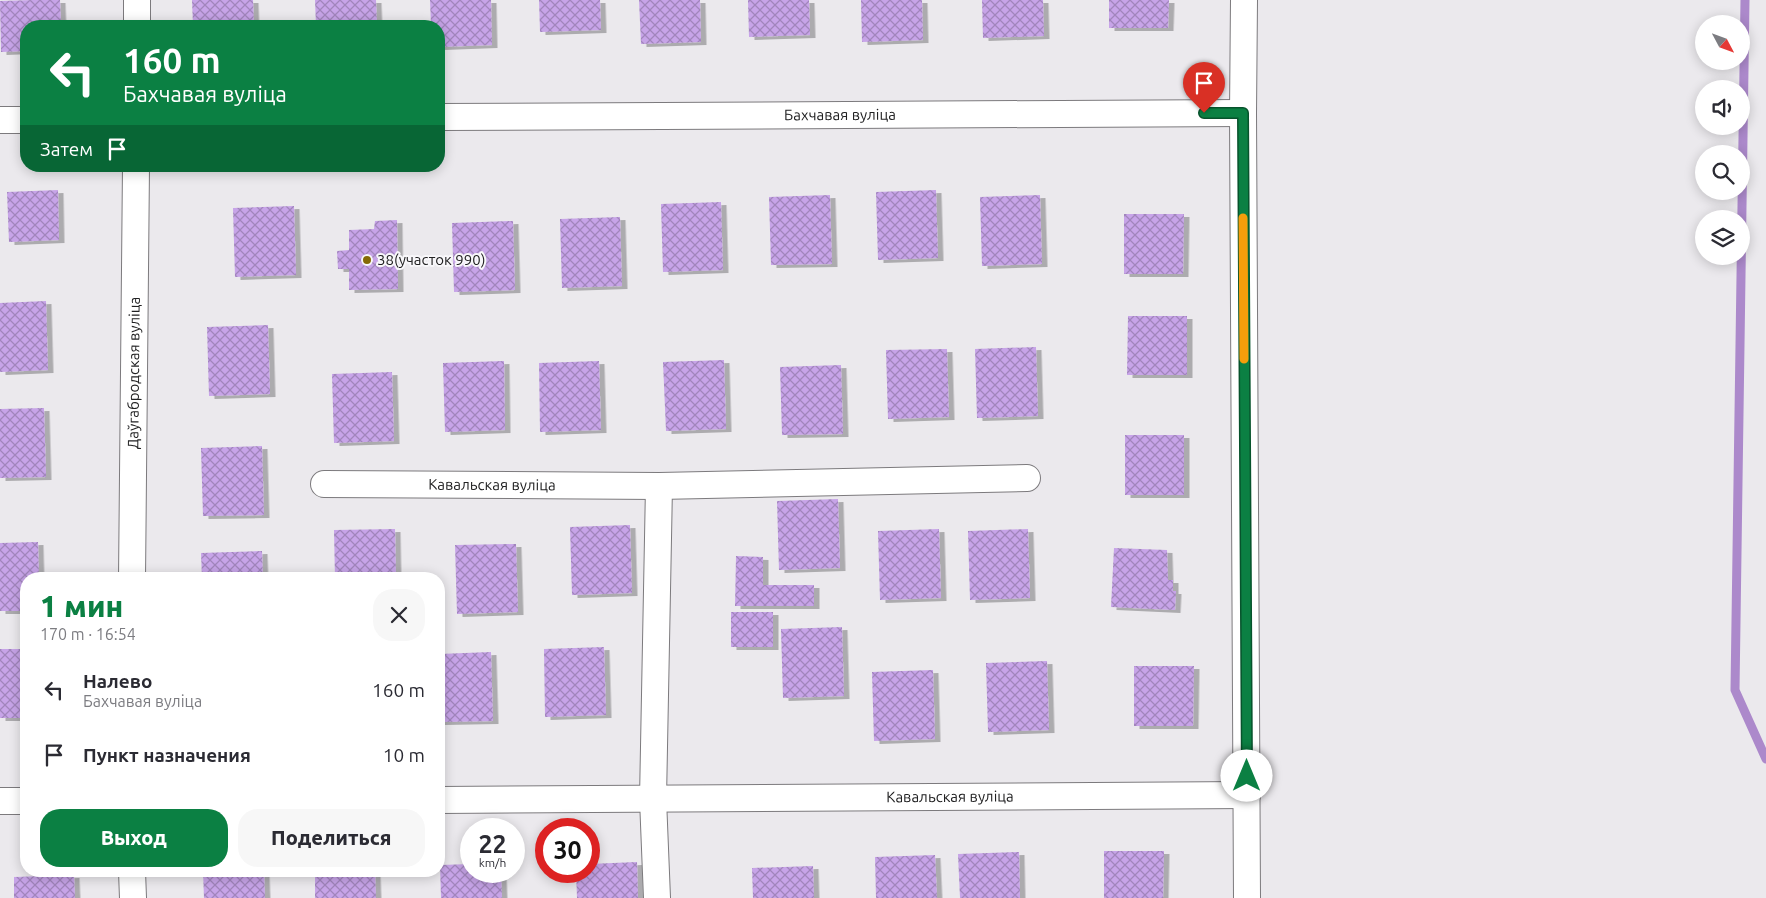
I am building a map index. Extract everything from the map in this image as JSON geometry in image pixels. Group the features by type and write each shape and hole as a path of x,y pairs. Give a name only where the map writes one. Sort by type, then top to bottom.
{"street":[{"path":"137,0 137,20"},
{"path":"1244,0 1247,898"},
{"name":"Бахчавая вуліца","path":"445,117 1243,113"},
{"path":"0,120 20,120"},
{"name":"Даўгабродская вуліца","path":"132,572 136,172"},
{"name":"Кавальская вуліца","path":"324,484 659,486 1027,478"},
{"path":"657,898 652,799 659,486"},
{"name":"Кавальская вуліца","path":"445,800 1247,795"},
{"path":"0,801 20,801"},
{"path":"132,877 133,898"}],"building":[{"path":"60,0 61,20 20,20 20,51 1,52 0,1"},
{"path":"192,0 253,0 254,20 193,20"},
{"path":"315,0 376,0 377,20 316,20"},
{"path":"430,0 491,0 492,45 445,47 445,20 431,20"},
{"path":"539,0 600,0 601,30 540,32"},
{"path":"639,0 700,0 701,42 641,44"},
{"path":"748,0 809,0 810,35 749,37"},
{"path":"861,0 922,0 923,40 862,42"},
{"path":"982,0 1043,0 1044,36 983,38"},
{"path":"1109,0 1169,0 1168,28 1109,28"},
{"path":"58,190 59,240 9,242 7,192"},
{"path":"936,190 938,258 878,260 876,192"},
{"path":"830,195 832,264 771,265 769,197"},
{"path":"1040,195 1042,264 982,266 980,197"},
{"path":"721,202 723,270 663,272 661,204"},
{"path":"294,206 296,275 235,277 233,208"},
{"path":"1124,214 1184,214 1183,274 1124,274"},
{"path":"620,217 622,286 562,288 560,219"},
{"name":"38(участок 990)","path":"397,220 398,289 349,290 349,269 338,269 337,251 349,250 349,230 374,229 375,221"},
{"path":"513,221 515,290 454,292 452,223"},
{"path":"46,301 48,370 0,372 0,303"},
{"path":"1128,316 1187,316 1187,375 1127,375"},
{"path":"268,325 270,394 209,396 207,327"},
{"path":"1036,347 1038,416 977,418 975,349"},
{"path":"947,349 949,417 888,419 886,350"},
{"path":"724,360 726,429 666,431 663,362"},
{"path":"504,361 505,430 445,432 443,363"},
{"path":"599,361 601,430 540,432 539,363"},
{"path":"841,365 843,434 782,435 780,367"},
{"path":"392,372 394,441 334,443 332,374"},
{"path":"44,408 46,477 0,478 0,409"},
{"path":"1125,435 1184,435 1184,495 1125,495"},
{"path":"262,446 264,515 203,516 201,448"},
{"path":"838,499 840,568 779,570 777,501"},
{"path":"630,525 632,593 572,595 570,527"},
{"path":"395,529 396,572 335,572 334,530"},
{"path":"939,529 941,598 880,600 878,531"},
{"path":"1028,529 1030,598 970,600 968,531"},
{"path":"38,542 39,572 20,572 20,611 0,611 0,543"},
{"path":"516,544 518,612 457,614 455,545"},
{"path":"1114,548 1167,550 1168,580 1173,580 1173,591 1176,591 1175,610 1111,607"},
{"path":"262,551 263,572 202,572 201,553"},
{"path":"736,556 763,557 763,585 814,585 814,606 735,606"},
{"path":"731,612 773,612 773,647 731,647"},
{"path":"842,627 844,696 783,698 781,629"},
{"path":"604,647 606,715 545,717 544,649"},
{"path":"0,649 20,649 20,718 0,718"},
{"path":"491,652 493,721 445,722 445,654"},
{"path":"1047,661 1049,730 988,732 986,663"},
{"path":"1134,666 1194,666 1193,726 1134,726"},
{"path":"933,670 935,739 874,741 872,672"},
{"path":"1104,851 1164,851 1163,898 1104,898"},
{"path":"1019,852 1020,898 960,898 958,854"},
{"path":"935,855 937,898 876,898 875,857"},
{"path":"637,862 638,898 577,898 576,883 600,883 600,864"},
{"path":"460,864 460,883 501,883 502,898 441,898 440,877 445,877 445,865"},
{"path":"813,866 814,898 753,898 752,868"},
{"path":"14,877 74,877 75,898 14,898"},
{"path":"203,877 264,877 265,898 204,898"},
{"path":"315,877 375,877 376,898 315,898"}],"waterway":[{"path":"1745,0 1735,690 1766,759"}],"slow traffic":[{"path":"1243,218 1244,359"}],"place":[{"name":"38(участок 990)","path":"367,260"}],"route":[{"path":"1204,113 1243,113 1247,776"}]}
